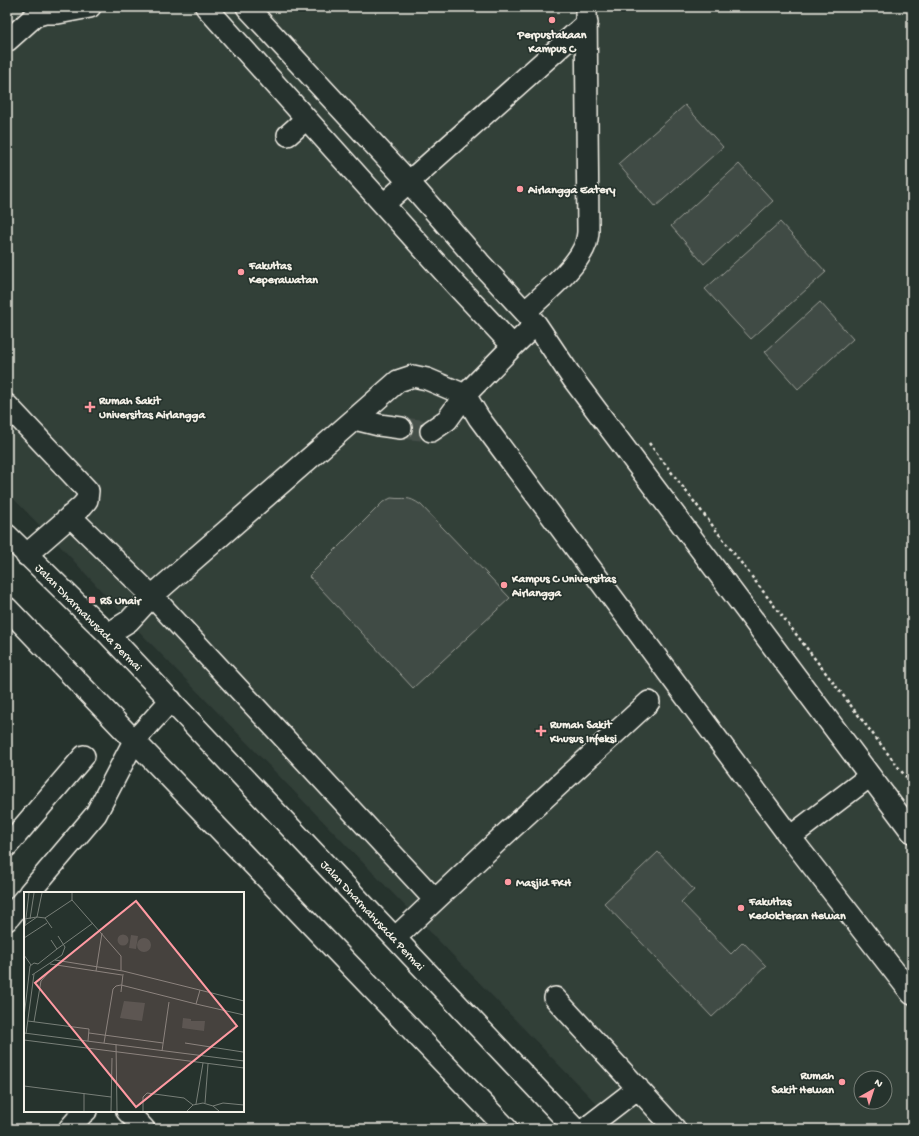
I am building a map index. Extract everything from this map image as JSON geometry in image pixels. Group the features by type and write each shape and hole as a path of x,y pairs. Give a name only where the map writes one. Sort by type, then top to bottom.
{"street":[{"path":"7,41 35,16 45,13 58,13 90,7"},
{"path":"206,7 455,284 513,346"},
{"path":"247,7 408,181 530,318 573,379 912,832"},
{"path":"384,204 586,15"},
{"path":"430,431 447,420 465,395 513,346 530,318 578,259 586,244 588,231 586,15"},
{"path":"288,135 306,119"},
{"path":"455,284 479,262"},
{"path":"108,634 129,621 152,596 398,381 413,376 427,379 465,395 479,418 790,837 912,994"},
{"path":"7,405 88,491 87,500 26,555"},
{"path":"355,419 379,425 401,428"},
{"path":"70,516 152,596 435,900"},
{"name":"Jalan Dharmahusada Permai","path":"7,535 108,634 575,1129"},
{"path":"7,608 507,1129"},
{"path":"30,892 96,814 134,741 171,700"},
{"path":"395,938 649,702"},
{"path":"7,846 84,756"},
{"path":"790,837 870,776"},
{"path":"7,920 24,899"},
{"path":"555,998 675,1129"},
{"path":"585,1129 638,1088"},
{"path":"69,1129 84,1112"},
{"path":"128,1112 144,1129"}],"path":[{"path":"647,440 912,785"}],"shaded area":[{"name":"Kampus C Universitas Airlangga","path":"7,7 912,7 912,1129 621,1129 129,621 63,549 7,492"},
{"path":"685,105 723,147 655,207 618,164"},
{"path":"739,164 773,201 704,264 671,226"},
{"path":"780,222 826,272 751,339 705,289"},
{"path":"820,302 853,339 798,389 765,352"},
{"path":"391,498 409,499 421,505 510,598 413,688 309,576 383,502"},
{"path":"658,852 694,890 681,902 731,954 743,942 766,966 712,1017 604,903"}],"tunnel":[{"path":"401,428 431,431"}],"place":[{"name":"Perpustakaan Kampus C","path":"552,20"},
{"name":"Airlangga Eatery","path":"520,189"},
{"name":"Fakultas Keperawatan","path":"241,272"},
{"name":"Rumah Sakit Universitas Airlangga","path":"90,407"},
{"name":"Kampus C Universitas Airlangga","path":"504,585"},
{"name":"RS Unair","path":"92,600"},
{"name":"Rumah Sakit Khusus Infeksi","path":"541,731"},
{"name":"Masjid FKH","path":"508,882"},
{"name":"Fakultas Kedokteran Hewan","path":"741,908"},
{"name":"Rumah Sakit Hewan","path":"842,1082"}]}
